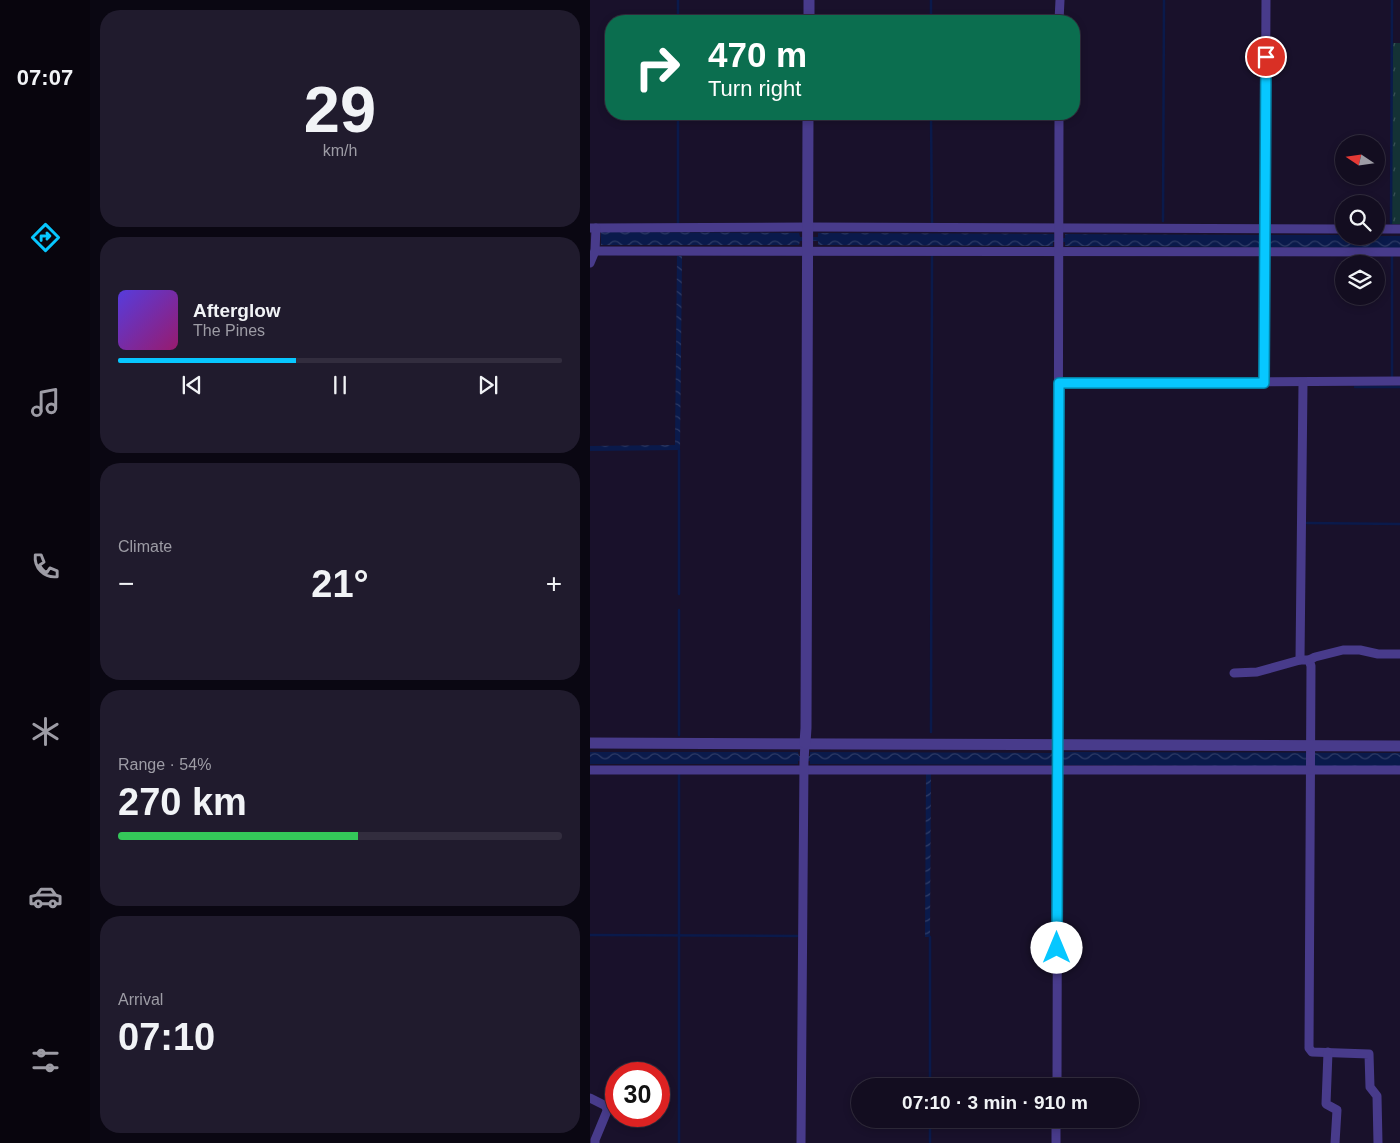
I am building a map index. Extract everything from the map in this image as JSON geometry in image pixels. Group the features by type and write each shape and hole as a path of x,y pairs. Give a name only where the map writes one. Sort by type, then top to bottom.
{"street":[{"path":"809,0 809,15"},
{"path":"1060,0 1060,15"},
{"path":"1264,383 1266,0"},
{"path":"801,1143 804,757 806,718 808,120"},
{"path":"1056,1078 1059,120"},
{"path":"590,263 595,250 593,228 808,239 1265,241 1400,252"},
{"path":"1385,228 1400,228"},
{"path":"595,250 808,239 1265,241 1335,229"},
{"path":"1059,383 1400,381"},
{"path":"1303,382 1304,660 1311,666 1309,1048 1312,1052 1369,1054 1370,1087 1377,1096 1378,1143"},
{"path":"1234,673 1257,672 1343,650 1360,650 1378,654 1400,654"},
{"path":"590,743 804,757 1057,758 1310,769 1400,770"},
{"path":"590,770 804,757 1057,758 1400,746"},
{"path":"1328,1052 1326,1104 1336,1110 1335,1143"},
{"path":"590,1098 606,1106 607,1111 594,1140 595,1143"},
{"path":"1056,1128 1056,1143"}],"green space":[{"path":"1392,43 1400,43 1400,224 1391,224"}],"water":[{"path":"601,232 799,233 800,237 818,237 818,233 1054,234 1054,238 1065,238 1065,234 1259,235 1259,239 1271,239 1271,235 1335,235 1335,245 1385,245 1385,236 1400,236 1400,248 1271,247 1271,243 1259,243 1259,247 1065,246 1065,242 1053,242 1053,246 818,245 818,241 800,241 799,245 601,245"},
{"path":"677,256 682,256 680,450 590,451 590,446 675,445"},
{"path":"590,752 798,752 799,756 810,756 810,752 1052,753 1053,757 1064,757 1064,752 1400,753 1400,767 1064,765 1063,761 1053,761 1052,765 810,764 810,761 798,761 798,764 590,764"},
{"path":"926,774 931,774 930,937 925,937"}],"waterway":[{"path":"678,0 678,15"},
{"path":"931,0 931,15"},
{"path":"1163,221 1164,0"},
{"path":"1391,223 1392,0"},
{"path":"678,120 678,223"},
{"path":"931,120 932,223"},
{"path":"931,732 932,256"},
{"path":"1392,256 1392,377"},
{"path":"1355,387 1400,387"},
{"path":"679,450 679,594"},
{"path":"1307,523 1400,524"},
{"path":"679,610 679,735"},
{"path":"679,774 679,1143"},
{"path":"590,935 797,936"},
{"path":"930,937 930,1078"},
{"path":"930,1128 930,1142"}],"route":[{"path":"1057,948 1059,383 1264,383 1266,57"}]}
